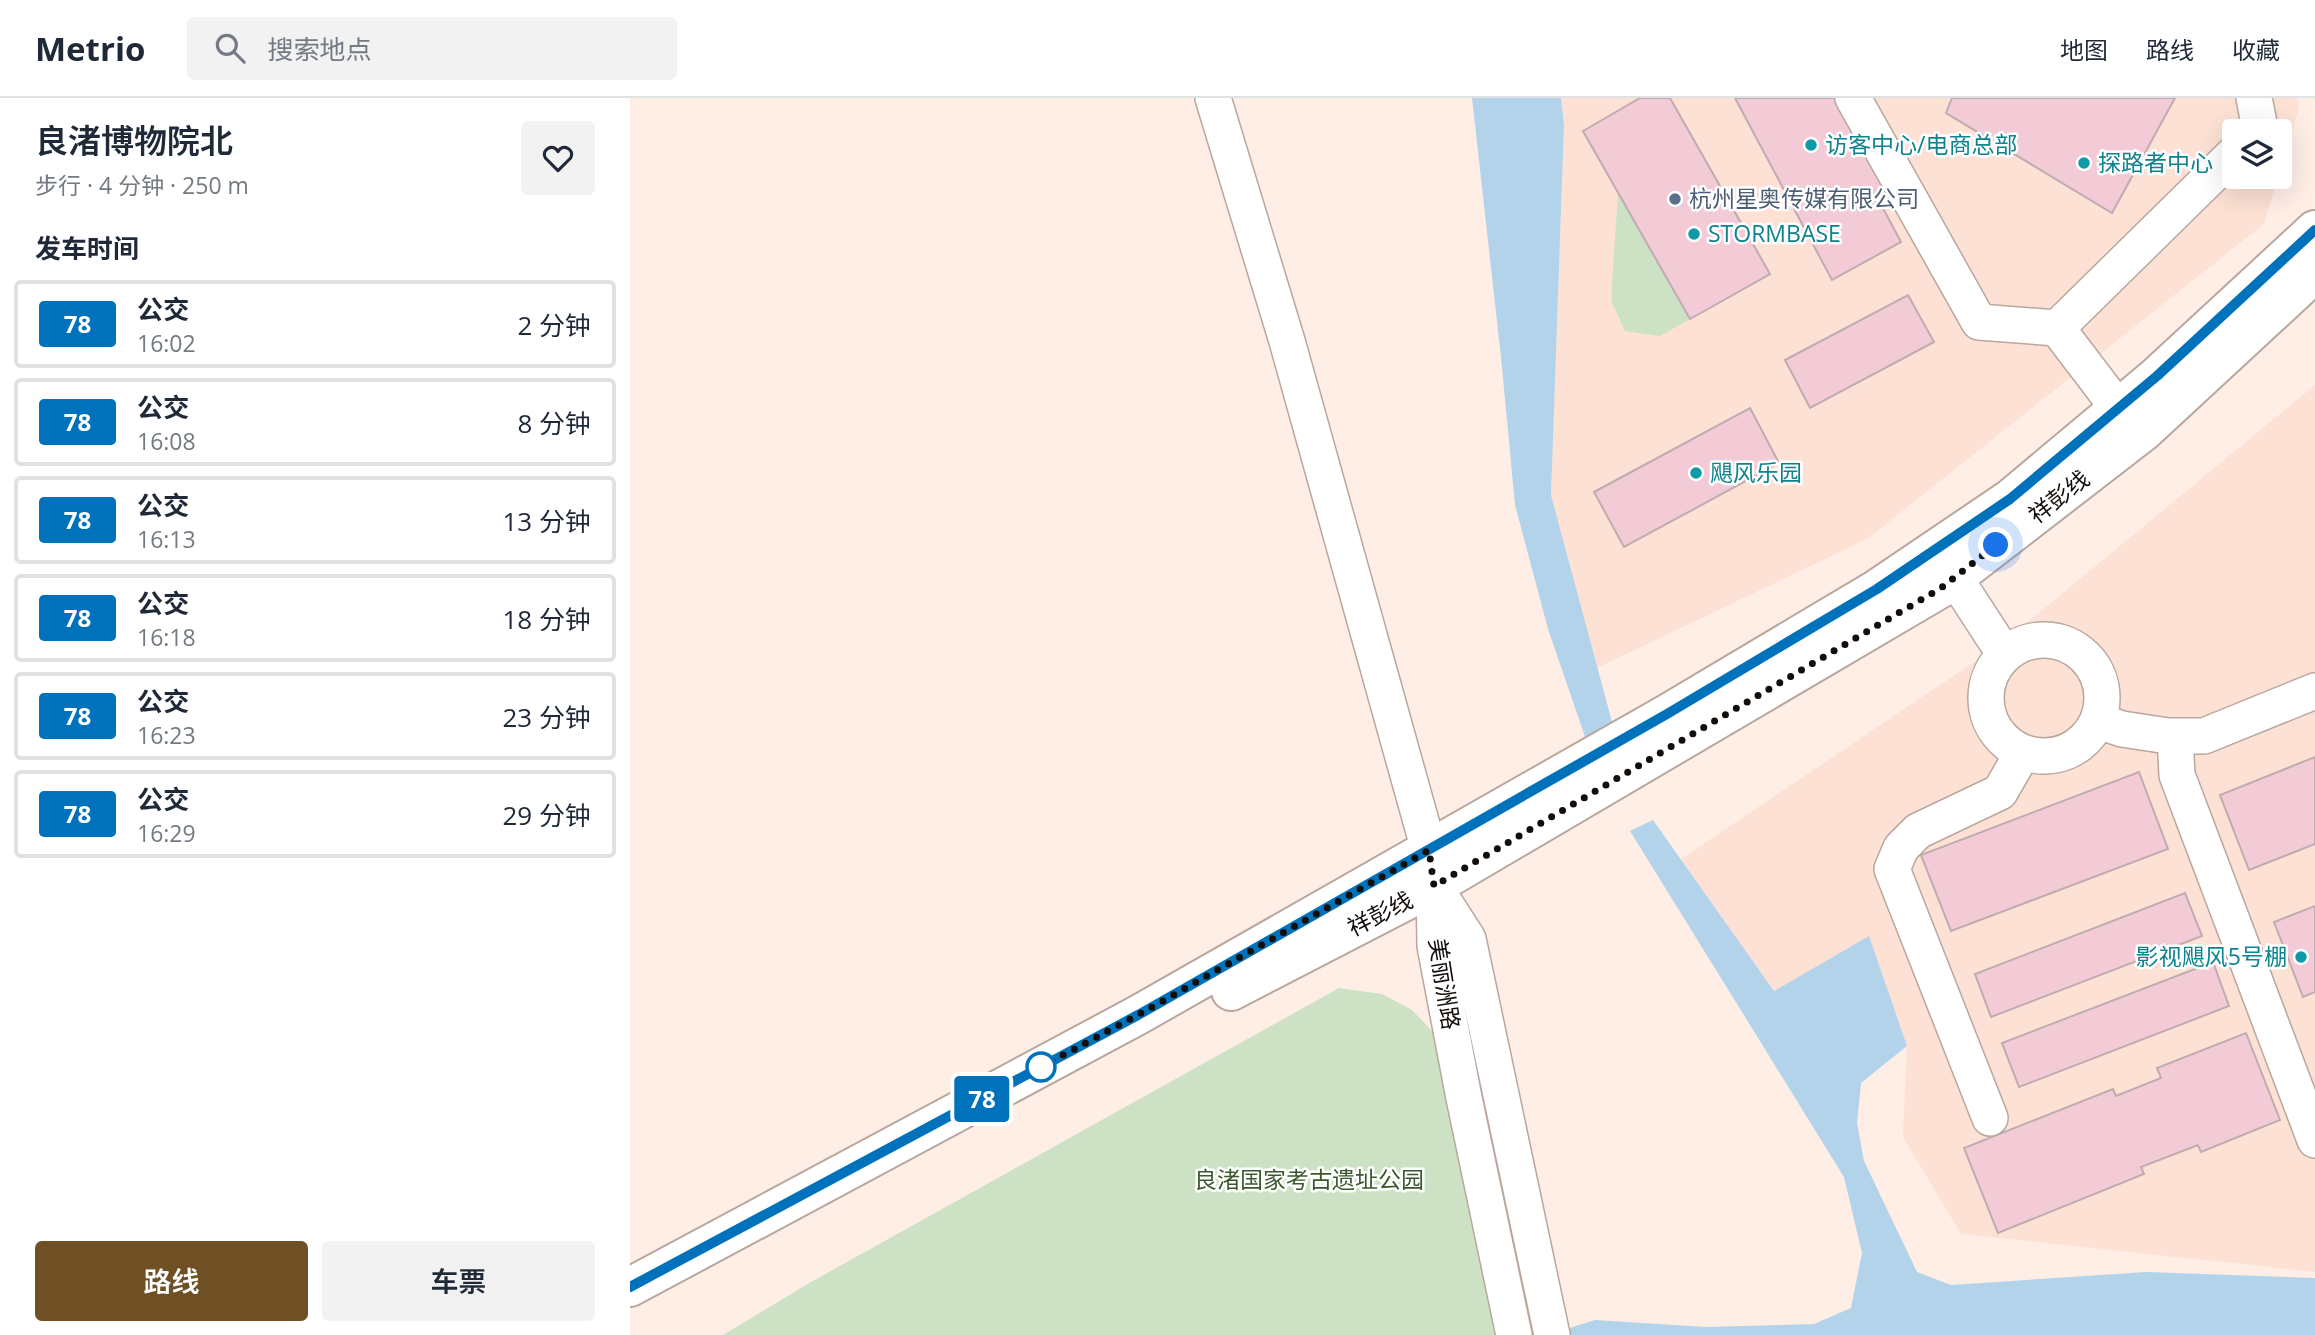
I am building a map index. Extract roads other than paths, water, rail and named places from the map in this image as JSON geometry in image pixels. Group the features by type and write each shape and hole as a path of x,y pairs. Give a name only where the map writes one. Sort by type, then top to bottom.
{"main road":[{"name":"祥彭线","path":"630,1304 1432,868 1667,714 1877,589 2010,499 2157,376 2315,230"},
{"name":"祥彭线","path":"630,1287 1138,1015 1723,718 1941,588 2143,432 2315,273"}],"street":[{"path":"1213,98 1287,341 1432,868"},
{"path":"1853,98 1979,322 2057,328 2118,408"},
{"path":"2254,98 2258,119"},
{"path":"2057,328 2222,166"},
{"path":"1955,578 2005,655"},
{"path":"2041,640 2061,642 2078,651 2092,664 2101,682 2103,702 2098,721 2088,738 2072,750 2054,756 2035,756 2023,752 2002,740 1991,724 1986,706 1987,687 1993,670 2005,655 2022,644 2041,640"},
{"path":"2098,721 2122,729 2175,736 2204,736 2315,691"},
{"path":"2175,736 2177,775 2315,1140"},
{"path":"1990,1118 1892,869 1901,848 1918,831 2000,792 2023,752"},
{"name":"美丽洲路","path":"1432,868 1468,939 1552,1335"},
{"name":"美丽洲路","path":"1432,868 1435,946 1512,1322"}],"water":[{"path":"1472,98 1561,98 1564,125 1551,495 1619,748 1593,760 1548,629 1515,505"},
{"path":"1653,820 1774,991 1869,936 1907,1046 1861,1083 1857,1123 1864,1161 1917,1272 1951,1285 2146,1272 2315,1278 2315,1335 1547,1335 1595,1320 1706,1327 1814,1324 1851,1308 1862,1253 1844,1177 1630,831"}],"place":[{"name":"访客中心/电商总部","path":"1811,145"},
{"name":"探路者中心","path":"2084,163"},
{"name":"杭州星奥传媒有限公司","path":"1675,199"},
{"name":"STORMBASE","path":"1694,234"},
{"name":"飓风乐园","path":"1696,473"},
{"name":"影视飓风5号棚","path":"2301,957"}],"park label":[{"name":"良渚国家考古遗址公园","path":"1309,1180"}]}
